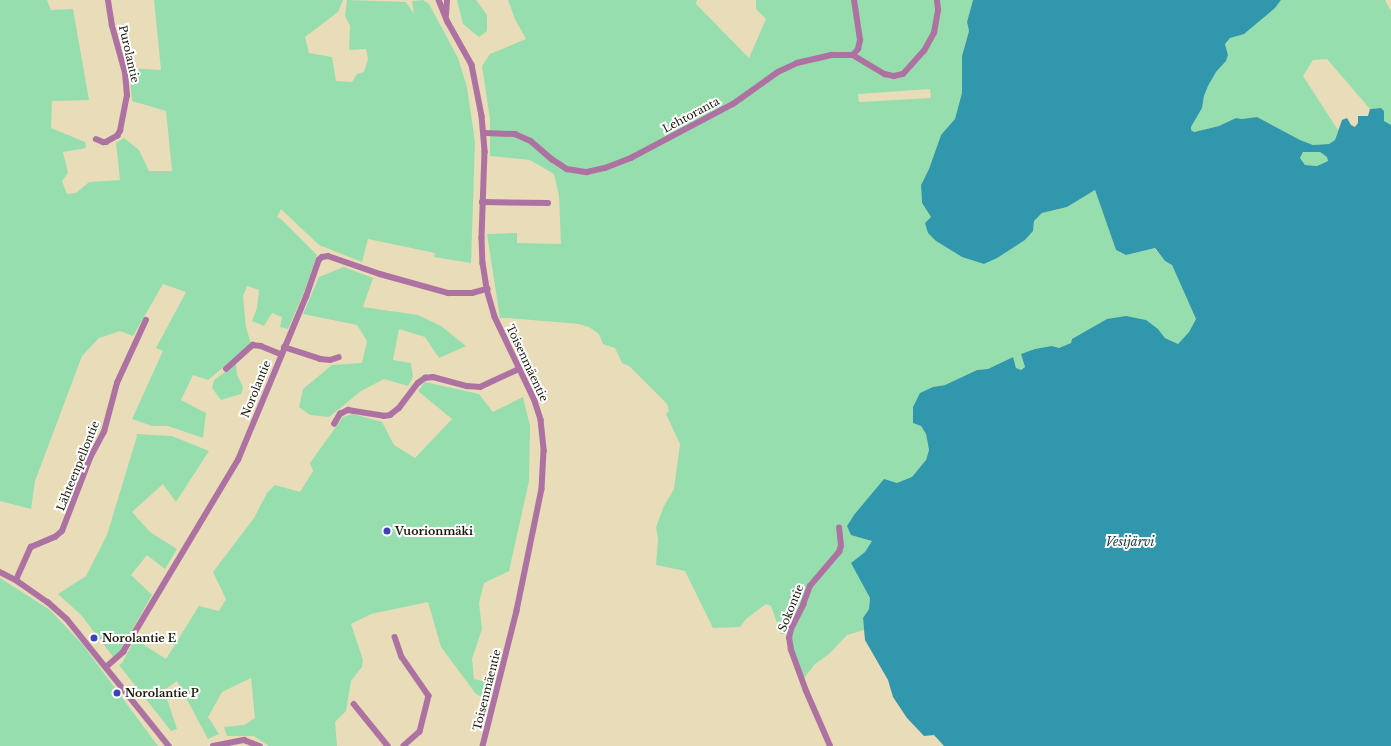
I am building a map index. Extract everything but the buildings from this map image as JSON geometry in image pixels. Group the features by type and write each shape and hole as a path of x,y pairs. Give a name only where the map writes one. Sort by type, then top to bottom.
{"street":[{"name":"Purolantie","path":"96,139 106,142 117,136 120,131 127,96 125,73 112,26 108,0"},
{"name":"Toisenmäentie","path":"439,0 472,65 485,133 482,202 482,263 486,288 495,317 535,401 541,420 544,473 517,611 483,746"},
{"path":"446,15 447,0"},
{"path":"854,0 860,40 858,49 853,55 885,74 894,76 903,74 924,51 934,33 938,10 937,0"},
{"name":"Lehtoranta","path":"485,133 515,134 530,141 567,169 587,172 631,158 733,104 778,72 797,63 832,55 853,55"},
{"path":"482,202 548,203"},
{"name":"Norolantie","path":"106,667 123,652 238,460 306,297 319,260 322,257 328,256 380,274 448,293 472,293 486,288"},
{"name":"Lähteenpellontie","path":"16,580 31,547 55,538 62,531 90,458 104,432 117,383 146,320"},
{"path":"226,368 253,345 261,346 281,354"},
{"path":"284,347 320,359 330,360 339,356"},
{"path":"334,424 340,414 348,410 384,416 390,415 399,408 418,383 425,378 433,377 467,386 480,387 519,369"},
{"name":"Sokontie","path":"830,746 806,691 789,638 791,629 803,605 810,586 839,552 841,546 839,528"},
{"path":"0,572 16,580 48,602 67,619 136,707 169,746"},
{"path":"395,637 402,657 429,696 420,732 404,746"},
{"path":"354,704 388,746"},
{"path":"213,746 244,740 260,746"}],"green space":[{"path":"0,0 47,0 51,10 73,9 89,100 52,101 51,128 85,142 86,148 63,152 68,173 62,181 67,194 76,193 89,182 120,180 116,143 124,138 139,150 149,171 172,171 166,111 132,101 129,68 161,70 154,0 343,0 338,12 305,37 309,53 332,57 336,81 352,82 357,74 364,72 368,59 366,49 349,50 350,26 345,16 347,0 406,2 414,14 412,1 423,0 429,4 458,58 467,87 475,142 471,263 434,257 435,253 368,239 362,262 319,245 281,209 277,217 281,219 317,255 304,292 288,329 280,327 282,317 272,313 264,326 252,321 257,308 259,290 247,286 243,296 246,327 251,344 208,380 193,375 181,400 206,413 203,438 168,426 152,426 132,419 163,351 156,348 186,292 163,284 133,336 120,331 99,338 82,356 35,481 31,509 0,501"},
{"path":"457,0 476,0 487,15 487,31 479,37 463,24"},
{"path":"508,0 697,0 696,4 749,58 766,19 756,9 756,0 973,0 967,22 969,31 962,56 963,121 941,135 929,169 921,185 922,203 931,217 936,241 962,257 985,264 1025,240 1033,231 1034,221 1042,213 1067,207 1095,190 1116,250 1126,255 1154,248 1165,261 1172,265 1196,319 1189,332 1178,344 1165,338 1158,329 1107,319 1071,343 1059,348 1052,346 1021,354 1025,367 1021,370 1016,368 1013,357 988,369 977,370 945,385 933,387 921,426 926,434 929,450 926,460 865,552 852,563 870,598 869,609 863,618 864,630 847,635 829,654 815,664 804,678 792,649 791,634 781,634 771,606 766,604 746,619 740,627 713,628 685,571 656,565 658,539 656,527 664,506 674,489 680,444 666,414 669,411 667,404 629,366 622,363 615,348 603,344 599,334 589,327 579,324 500,318 487,234 517,233 517,243 561,244 559,196 554,174 530,160 490,156 490,119 482,66 490,54 526,39 515,19","holes":["930,89 931,98 859,102 858,94"]},
{"path":"1281,0 1385,0 1391,11 1391,125 1384,121 1381,108 1370,109 1327,59 1313,60 1303,76 1338,130 1335,140 1329,144 1313,145 1300,140 1257,117 1242,119 1236,118 1219,126 1194,132 1191,130 1191,127 1202,108 1204,96 1208,86 1216,72 1226,61 1228,55 1225,44 1230,38 1240,34 1275,8"},
{"path":"1303,152 1320,152 1327,157 1328,161 1317,166 1305,165 1300,158"},
{"path":"344,267 373,278 363,307 418,315 441,326 466,346 439,358 425,337 399,329 393,360 411,363 413,377 408,386 384,379 361,391 329,417 310,415 299,407 303,389 332,365 362,363 367,341 357,325 303,314 319,277"},
{"path":"236,364 237,375 243,387 241,394 221,400 212,388 214,380"},
{"path":"425,382 479,394 493,412 523,397 530,426 529,481 509,571 484,583 479,603 482,629 472,659 474,679 486,682 484,698 476,694 441,647 428,602 371,614 351,624 363,660 362,667 351,681 346,711 335,722 337,746 269,746 254,736 227,736 224,727 244,725 255,718 251,678 222,692 208,717 219,734 208,739 177,681 164,690 177,729 171,731 119,665 122,663 135,639 166,659 199,606 219,611 226,599 213,572 254,518 267,493 275,485 300,492 313,471 310,463 343,417 353,414 382,422 394,445 415,458 452,419 418,391"},
{"path":"136,434 172,436 209,451 176,502 163,484 132,512 150,532 177,549 165,569 147,555 131,575 152,595 120,651 114,658 81,615 58,594 86,576 107,535 137,436"},
{"path":"0,578 50,610 83,645 158,746 0,746"}],"water":[{"name":"Vesijärvi","path":"973,0 1281,0 1275,8 1244,34 1230,38 1225,44 1228,55 1226,61 1216,72 1208,86 1204,96 1202,108 1191,127 1191,130 1194,132 1219,126 1236,118 1242,119 1257,117 1300,140 1313,145 1329,144 1335,140 1342,120 1347,118 1351,125 1355,127 1358,123 1358,116 1368,116 1370,109 1381,108 1384,111 1384,121 1391,125 1391,746 944,746 934,735 924,736 907,718 893,697 888,680 865,640 863,618 869,609 870,598 851,563 865,552 872,541 851,535 847,526 854,515 884,479 897,483 912,477 926,460 929,450 926,434 921,426 913,423 913,407 920,393 933,387 945,385 977,370 988,369 1013,357 1016,368 1021,370 1025,367 1021,354 1035,349 1052,346 1059,348 1071,343 1072,339 1107,319 1126,316 1146,320 1158,329 1165,338 1178,344 1189,332 1196,319 1172,265 1165,261 1155,248 1126,255 1116,250 1095,190 1067,207 1042,213 1034,221 1033,231 1025,240 997,258 984,264 962,257 936,241 928,233 925,223 931,217 922,203 921,185 929,169 941,135 955,119 962,93 962,56 969,31 967,22","holes":["1303,152 1320,152 1327,157 1328,161 1317,166 1305,165 1300,158"]}],"place":[{"name":"Vuorionmäki","path":"387,531"},
{"name":"Norolantie E","path":"94,638"},
{"name":"Norolantie P","path":"117,693"}]}
